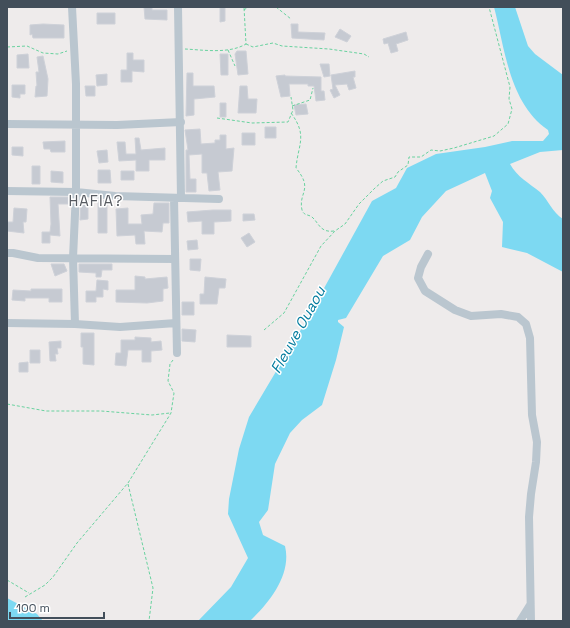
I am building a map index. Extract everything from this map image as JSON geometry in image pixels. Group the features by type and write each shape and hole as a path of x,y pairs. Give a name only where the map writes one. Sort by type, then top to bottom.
{"street":[{"path":"72,7 75,49 76,124 76,192 72,258 76,324"},
{"path":"177,353 175,259 181,122 178,7"},
{"path":"7,124 117,125 181,122"},
{"path":"7,192 76,192 115,196 219,199"},
{"path":"7,253 13,252 38,258 175,259"},
{"path":"428,254 421,267 418,278 425,291 456,310 471,316 501,314 518,317 526,324 530,338 532,415 537,442 530,517 531,621"},
{"path":"7,322 120,327 176,323"},
{"path":"520,621 531,604"}],"path":[{"path":"244,7 246,44"},
{"path":"244,10 248,7"},
{"path":"276,7 291,18"},
{"path":"264,330 284,313 321,246 335,231 345,224 359,204 375,188 383,181 395,177 408,165 409,157 421,157 432,150 447,150 479,142 494,136 508,124 512,109 509,99 510,87 489,7"},
{"path":"179,48 228,49 238,48 246,44 253,47 273,43 298,48 329,49 364,54 369,57"},
{"path":"7,47 27,46 43,53 58,54 75,49"},
{"path":"228,49 235,66"},
{"path":"292,106 310,100 313,88"},
{"path":"217,118 252,123 288,122 293,110 291,97"},
{"path":"291,113 298,124 302,135 296,168 302,176 306,189 302,207 303,212 305,215 312,217 317,225 324,230 335,231"},
{"path":"25,597 45,585 53,577 77,543 128,483 171,413 174,393 168,381 170,364 177,353"},
{"path":"7,404 46,411 101,410 152,415 171,413"},
{"path":"128,483 153,588 149,621"},
{"path":"7,580 30,593"}],"water":[{"path":"494,7 515,7 528,46 535,54 563,75 563,150 540,152 510,164 520,176 540,192 556,213 563,219 563,272 527,253 502,247 503,222 490,198 492,191 485,173 446,191 422,217 410,240 383,256 346,318 338,320 338,322 344,327 336,360 322,405 302,420 290,433 275,464 268,510 259,522 263,535 285,546 285,567 277,588 264,606 250,621 198,621 231,587 248,558 228,514 229,499 239,449 249,417 306,321 372,201 396,188 407,168 436,154 485,147 512,141 543,141 549,134 548,130 535,119 525,105 510,74"},
{"path":"7,598 37,614 43,621 7,621"}],"building":[{"path":"144,7 152,7 152,10 167,10 167,20 145,19"},
{"path":"220,7 225,7 225,21 220,22"},
{"path":"97,13 115,13 115,24 97,24"},
{"path":"291,24 298,24 298,32 325,33 324,40 292,38"},
{"path":"30,25 64,25 64,38 33,38 32,34 30,35"},
{"path":"340,29 351,36 347,42 335,37"},
{"path":"406,32 408,40 396,44 398,51 391,53 388,43 384,44 383,39"},
{"path":"237,51 246,51 248,74 238,75 235,54"},
{"path":"127,53 133,53 133,60 144,60 144,72 132,71 132,82 121,82 121,70 127,70"},
{"path":"28,54 29,68 17,68 17,55"},
{"path":"220,54 228,54 228,75 221,75"},
{"path":"43,56 48,79 47,96 35,97 37,86 36,72 39,72 37,57"},
{"path":"320,64 329,64 330,76 324,77"},
{"path":"355,71 355,77 353,77 356,88 349,90 347,84 335,85 340,95 334,98 330,90 333,89 331,75"},
{"path":"187,73 193,73 193,86 214,86 215,97 194,99 194,115 186,116"},
{"path":"107,74 107,85 97,86 96,75"},
{"path":"276,76 321,77 321,91 324,91 325,100 316,101 314,86 308,86 308,84 289,84 290,96 281,97"},
{"path":"12,85 25,85 25,94 20,94 20,98 12,97"},
{"path":"85,86 95,86 95,96 86,96"},
{"path":"240,86 247,86 248,99 257,99 256,113 238,113"},
{"path":"220,103 226,103 226,117 220,117"},
{"path":"306,104 308,114 296,115 294,105"},
{"path":"265,127 276,127 276,138 265,138"},
{"path":"200,129 201,144 215,143 215,140 220,140 220,135 226,135 226,149 234,148 232,171 218,172 220,190 209,191 207,173 202,173 202,154 189,155 190,179 196,179 196,192 186,192 186,150 188,150 185,130"},
{"path":"242,133 255,133 255,145 242,145"},
{"path":"135,138 139,138 141,150 165,148 165,160 149,160 149,171 136,171 136,160 119,161 117,142 125,142 126,154 136,154"},
{"path":"65,141 65,152 51,152 50,149 44,149 43,142"},
{"path":"12,147 23,147 23,156 12,155"},
{"path":"107,150 108,162 99,163 97,151"},
{"path":"32,166 40,166 40,184 32,184"},
{"path":"98,170 110,170 111,183 98,183"},
{"path":"51,171 63,172 63,183 51,182"},
{"path":"121,171 134,171 134,180 121,180"},
{"path":"50,197 68,197 68,204 58,204 60,236 50,235 50,243 42,243 42,232 50,232"},
{"path":"81,200 88,200 88,219 80,220"},
{"path":"98,200 107,201 107,233 98,233"},
{"path":"154,203 169,203 169,223 163,223 162,232 144,231 145,244 136,244 135,235 117,236 116,209 128,208 128,224 142,224 141,215 153,214"},
{"path":"14,208 27,209 26,222 23,222 24,233 7,231 7,222 13,222"},
{"path":"231,210 231,221 214,222 214,234 202,234 202,221 188,222 187,212"},
{"path":"243,214 254,214 255,220 243,221"},
{"path":"249,233 255,242 247,247 241,238"},
{"path":"197,240 198,249 188,250 187,241"},
{"path":"190,259 201,259 200,271 190,270"},
{"path":"51,264 64,264 67,271 55,276"},
{"path":"79,264 112,264 112,270 102,270 101,277 96,277 96,273 79,272"},
{"path":"135,276 145,277 145,279 167,277 168,288 163,289 163,301 147,303 116,302 116,290 135,290"},
{"path":"205,277 226,279 225,288 219,288 217,304 200,304 200,294 204,294"},
{"path":"97,280 108,281 108,290 103,289 103,297 96,297 96,302 86,302 86,291 96,291"},
{"path":"31,289 62,289 62,302 49,302 49,298 25,298 25,301 12,300 13,290 31,291"},
{"path":"182,302 194,302 194,315 182,315"},
{"path":"182,329 196,330 195,342 182,341"},
{"path":"81,333 94,333 94,365 83,364"},
{"path":"227,335 251,336 251,347 227,347"},
{"path":"135,337 151,338 151,342 161,341 162,350 151,351 151,362 142,362 142,350 128,350 126,366 115,365 116,353 121,353 121,340 135,340"},
{"path":"61,341 61,348 57,348 58,354 55,354 56,361 50,361 49,342"},
{"path":"30,350 40,350 40,363 30,363"},
{"path":"28,362 28,372 19,372 19,363"}],"district":[{"name":"HAFIA?","path":"96,201"}],"water label":[{"name":"Fleuve Ouaou","path":"298,330"}]}
